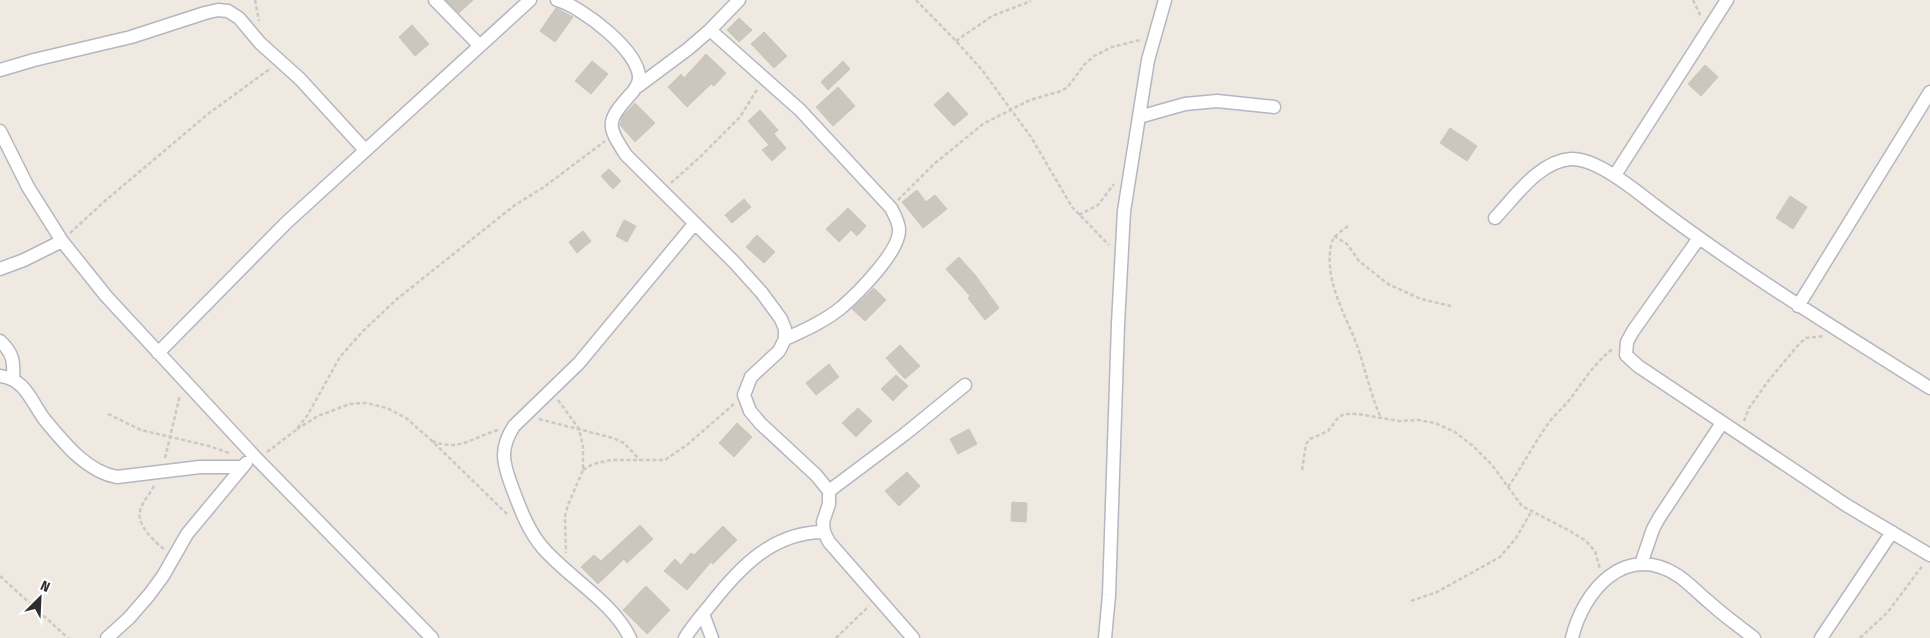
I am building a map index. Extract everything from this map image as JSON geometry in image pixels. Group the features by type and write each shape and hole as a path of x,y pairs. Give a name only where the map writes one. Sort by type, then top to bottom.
{"street":[{"path":"436,0 480,46"},
{"path":"158,353 286,223 530,0"},
{"path":"556,0 574,4 596,21 618,42 636,69 639,80 637,87"},
{"path":"739,0 710,30 688,49 637,87 612,117 611,127 613,135 626,155 762,292 781,319 785,329 785,339 779,351 751,377 744,395 750,411 761,424 816,475 829,491 829,504 823,522 824,532 829,542 913,638"},
{"path":"1105,638 1109,595 1118,324 1124,211 1148,60 1165,0"},
{"path":"1616,175 1727,0"},
{"path":"0,70 131,36 218,10 228,11 239,18 260,43 322,102 365,150"},
{"path":"710,30 800,110 891,208 899,230 896,242 883,264 842,307 812,327 785,339"},
{"path":"1798,306 1930,92"},
{"path":"1139,117 1185,104 1218,101 1274,107"},
{"path":"0,131 28,187 62,240 106,296 184,380 249,462 432,638"},
{"path":"1495,218 1538,174 1556,163 1572,159 1593,164 1616,175 1699,238 1798,306 1929,385"},
{"path":"630,638 626,629 601,602 542,547 527,524 516,497 504,465 504,448 508,435 518,422 579,363 695,223"},
{"path":"1699,238 1627,342 1626,355 1638,366 1846,505 1930,555"},
{"path":"0,269 24,260 62,240"},
{"path":"0,341 10,350 14,365 13,378"},
{"path":"0,376 13,378 26,392 44,420 91,468 103,475 117,477 162,470 249,462"},
{"path":"829,491 905,434 965,385"},
{"path":"1641,564 1653,529 1659,518 1722,423"},
{"path":"107,638 129,618 149,595 163,576 187,534 249,462"},
{"path":"685,638 730,580 751,560 789,537 807,532 824,532"},
{"path":"1821,638 1892,532"},
{"path":"1572,638 1575,625 1589,597 1600,583 1618,570 1641,564 1660,567 1677,575 1754,638"},
{"path":"703,614 712,638"}],"path":[{"path":"916,0 982,70 1012,109 1079,215 1122,256"},
{"path":"956,41 992,16 1031,1"},
{"path":"891,208 914,182 982,124 1042,96 1061,92 1067,88 1084,65 1094,56 1112,47 1155,37"},
{"path":"62,240 106,200 208,114 280,61"},
{"path":"662,190 700,157 740,117 763,77"},
{"path":"296,430 307,416 340,357 362,332 397,299 515,205 544,187 613,135"},
{"path":"1079,215 1098,205 1107,195 1118,177"},
{"path":"1348,226 1334,236 1331,244 1332,283 1358,348 1371,393 1382,418"},
{"path":"1334,236 1346,244 1358,262 1388,284 1421,299 1451,306"},
{"path":"1738,433 1749,408 1799,344 1806,338 1828,336"},
{"path":"1508,487 1549,422 1569,400 1591,370 1603,356 1627,342"},
{"path":"173,557 146,530 140,520 140,510 162,470 176,405 184,380"},
{"path":"550,391 579,429 583,446 583,470 565,516 566,547 570,573"},
{"path":"583,470 602,461 665,460 676,454 744,395"},
{"path":"108,414 141,430 209,446 249,462 296,430 336,408 350,404 366,403 387,408 406,418 431,440 510,517"},
{"path":"1302,470 1306,444 1310,439 1328,431 1338,418 1344,414 1435,422 1455,432 1474,446 1492,465 1522,506 1570,531 1586,542 1595,551 1599,564 1600,583"},
{"path":"431,440 449,446 457,446 518,422 539,419 624,443 640,460"},
{"path":"1411,601 1437,592 1500,557 1516,538 1531,512"},
{"path":"1860,638 1886,613 1930,555"},
{"path":"0,576 68,638"},
{"path":"836,638 877,598"}],"building":[{"path":"446,0 473,0 459,13"},
{"path":"556,8 573,17 555,42 540,31"},
{"path":"739,18 752,30 739,42 727,30"},
{"path":"412,25 429,44 415,56 399,37"},
{"path":"764,32 787,56 774,68 751,44"},
{"path":"706,54 726,73 714,86 711,84 687,107 668,87 681,74 684,78"},
{"path":"592,61 608,74 591,94 575,81"},
{"path":"843,61 850,69 828,90 821,82"},
{"path":"1705,65 1718,77 1701,96 1688,84"},
{"path":"838,87 855,106 833,126 816,107"},
{"path":"948,92 968,114 954,126 934,105"},
{"path":"635,103 655,123 635,142 620,125 623,116"},
{"path":"760,110 778,130 774,134 786,148 772,161 762,150 769,145 748,121"},
{"path":"1450,128 1477,146 1467,161 1440,143"},
{"path":"609,169 621,181 613,189 601,176"},
{"path":"917,190 926,202 935,195 947,209 923,228 902,202"},
{"path":"1790,196 1807,207 1793,229 1776,218"},
{"path":"744,199 751,207 732,223 725,215"},
{"path":"848,208 866,226 857,236 851,230 839,242 826,229"},
{"path":"624,220 636,226 627,242 616,236"},
{"path":"583,231 591,241 577,253 569,242"},
{"path":"757,235 775,252 764,263 746,247"},
{"path":"959,257 976,276 999,308 985,320 968,298 970,296 946,269"},
{"path":"874,288 886,300 865,321 852,309"},
{"path":"900,345 920,366 905,379 886,358"},
{"path":"829,364 839,377 816,395 806,383"},
{"path":"896,375 908,386 893,401 881,389"},
{"path":"858,408 872,421 856,437 842,423"},
{"path":"737,423 752,437 734,457 719,443"},
{"path":"969,429 977,444 958,454 950,439"},
{"path":"907,472 920,486 899,506 885,491"},
{"path":"1012,502 1027,503 1026,522 1011,521"},
{"path":"640,525 653,539 627,563 624,559 598,584 581,567 594,555 601,561"},
{"path":"723,526 737,540 713,564 711,562 687,590 664,571 675,559 681,565 691,553 694,555"},
{"path":"646,586 670,610 647,634 623,610"}]}
